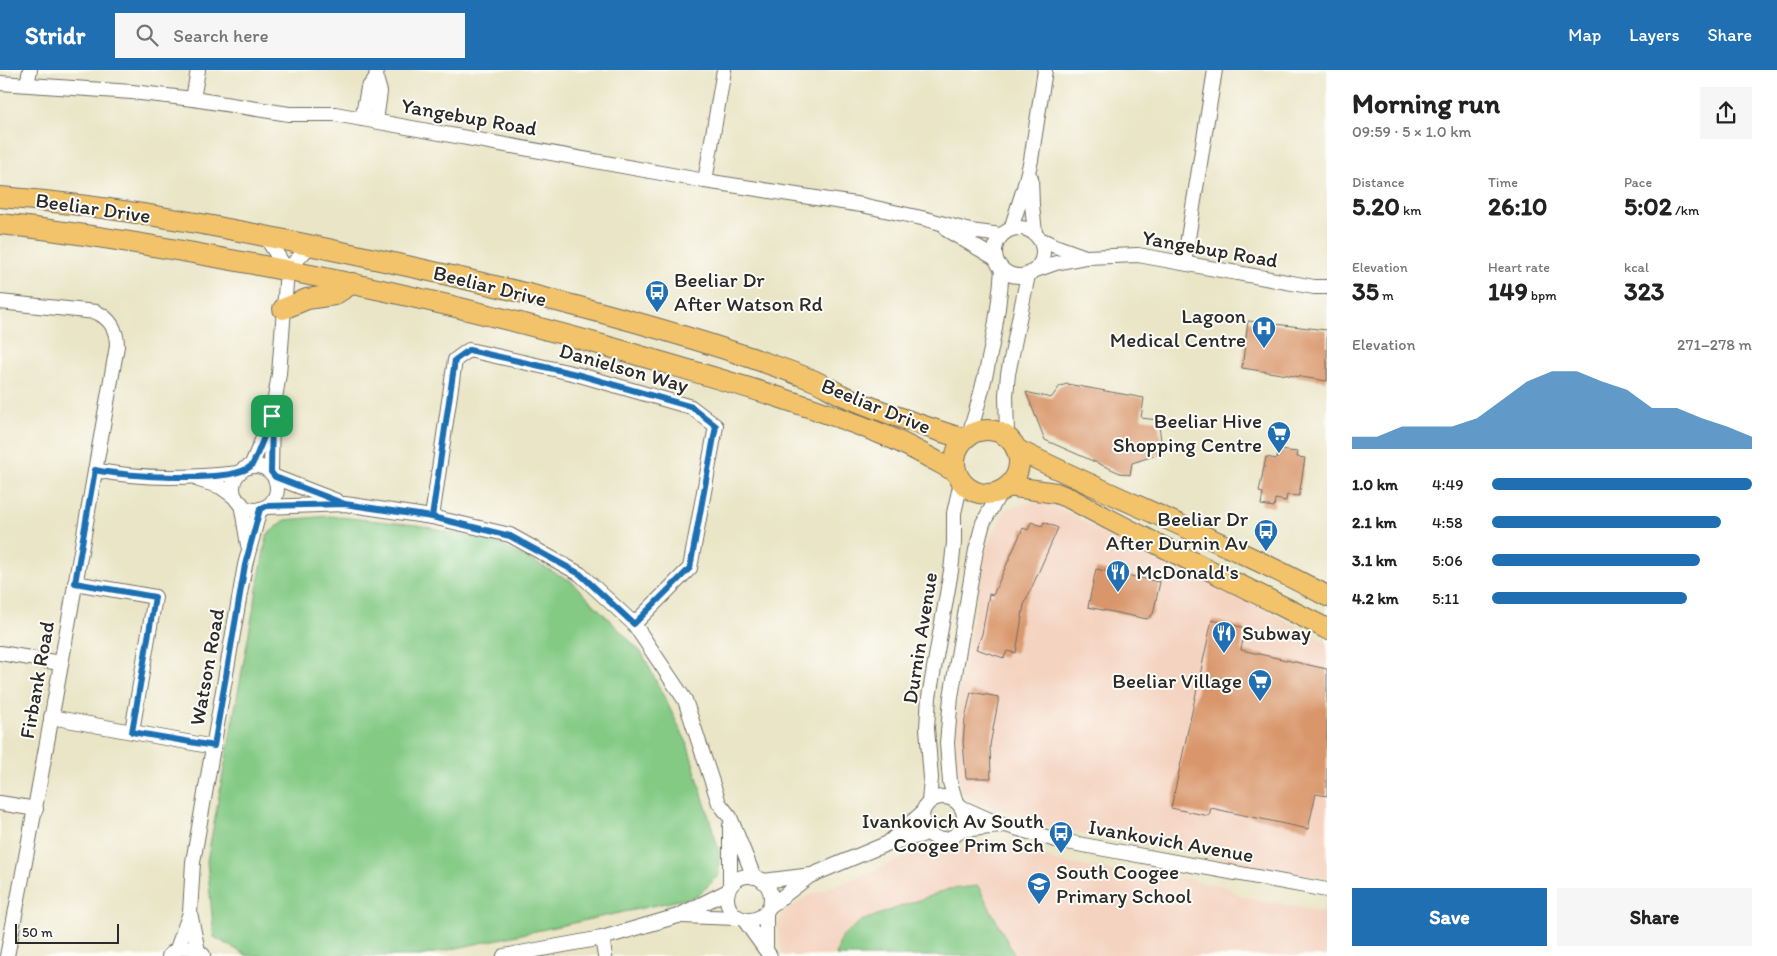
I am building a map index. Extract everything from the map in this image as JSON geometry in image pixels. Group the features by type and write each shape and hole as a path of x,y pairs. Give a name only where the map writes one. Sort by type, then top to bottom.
{"highway":[{"name":"Beeliar Drive","path":"0,197 115,209 265,236 507,289 680,336 749,357 811,379 841,394 927,428 966,437"},
{"name":"Beeliar Drive","path":"0,224 114,239 287,270 567,334 764,393 892,438 958,477"},
{"path":"283,309 308,298 334,295 353,284"},
{"path":"1011,443 1019,464 1017,472 1005,488 994,494 979,494 966,487 958,477 955,454 966,437 988,430 994,431 1011,443 1081,480 1221,544 1327,596"},
{"path":"1005,488 1056,493 1071,499 1160,547 1238,584 1327,630"}],"street":[{"path":"27,84 30,70"},
{"path":"193,99 198,70"},
{"path":"705,181 724,70"},
{"path":"1011,443 1006,396 1008,374 1032,272 1042,262 1044,253 1038,236 1031,200 1032,160 1043,70"},
{"path":"1184,263 1215,70"},
{"path":"369,120 368,88 377,74"},
{"name":"Yangebup Road","path":"0,84 27,84 132,92 193,99 289,114 336,114 705,181 862,205 926,218 970,231 1006,232"},
{"path":"966,437 983,390 994,338 999,264 996,244 1006,232 1024,188 1032,160"},
{"name":"Yangebup Road","path":"926,218 999,264"},
{"path":"1006,232 1022,227 1029,229 1038,236"},
{"path":"265,236 287,270"},
{"name":"Yangebup Road","path":"1038,236 1055,246 1086,257"},
{"path":"263,508 275,497 277,484 273,475 272,416 279,374 287,270 311,245"},
{"name":"Yangebup Road","path":"1032,272 1056,263 1086,257 1138,255 1314,287 1327,287"},
{"path":"999,264 1014,276 1032,272"},
{"name":"Firbank Road","path":"0,302 96,312 110,321 117,336 117,346 50,717 36,809 7,956"},
{"name":"Danielson Way","path":"432,517 455,360 469,350 576,374 692,407 716,426 690,568 634,624"},
{"path":"238,501 234,485 245,469 272,416"},
{"path":"95,470 123,475 193,478 245,469 265,468 273,475 345,504"},
{"name":"Durnin Avenue","path":"926,807 931,778 927,728 929,697 951,571 958,477"},
{"path":"193,478 221,487 246,507 263,508 345,504 432,517 510,536 580,574 634,624 685,700 720,803 730,817 758,879 766,884 771,892 772,901 768,910 768,952"},
{"name":"Durnin Avenue","path":"959,804 950,782 947,743 951,697 976,550 983,523 1005,488"},
{"name":"Watson Road","path":"238,501 249,548"},
{"name":"Watson Road","path":"201,954 190,913 193,862 249,548 263,508"},
{"path":"75,583 155,597 132,732"},
{"path":"0,653 60,663"},
{"path":"50,717 214,746"},
{"path":"886,844 926,807 942,796 959,804 965,820 961,830 951,838 938,839 928,832 922,820 926,807"},
{"path":"0,803 36,809"},
{"name":"Ivankovich Avenue","path":"959,804 992,821 1066,842 1327,890"},
{"path":"730,817 729,889 726,897 728,906 732,913 742,919 768,952"},
{"name":"Ivankovich Avenue","path":"961,830 1008,826"},
{"path":"504,956 602,938 678,916 729,889 740,877 758,879 812,874 886,844 928,832"},
{"path":"678,916 753,920 762,917 812,874"},
{"name":"Watson Road","path":"173,953 190,913"},
{"path":"602,938 605,956"},
{"path":"173,953 188,947 201,954"},
{"path":"0,955 7,956"}],"shaded area":[{"path":"1036,501 1054,505 1108,535 1167,564 1179,563 1327,643 1327,878 1054,828 977,802 961,790 956,759 959,695 986,550 1005,509"},
{"name":"South Coogee Primary School","path":"992,840 1008,842 1056,861 1131,875 1151,873 1229,887 1240,896 1327,913 1327,956 785,956 782,951 777,927 783,913 806,897 917,853 933,852 945,854 957,851 973,842"}],"green space":[{"path":"329,516 418,525 499,544 571,581 642,653 687,743 719,851 719,875 698,896 420,956 248,956 214,937 207,861 267,535 285,520"},
{"path":"978,886 1015,956 836,956 841,937 861,921 949,889"}],"building":[{"path":"1248,321 1327,330 1327,381 1242,368"},
{"path":"1067,384 1144,398 1141,418 1158,420 1163,453 1132,463 1130,475 1120,473 1045,440 1026,392 1051,398 1060,386"},
{"path":"1278,450 1298,452 1297,457 1305,458 1299,496 1287,495 1286,501 1275,499 1274,507 1261,505 1263,493 1259,492 1266,457 1277,459"},
{"path":"1031,522 1042,526 1044,522 1058,528 1024,605 1016,653 1007,651 1004,658 976,649 982,634 989,594 993,595 1023,528 1028,530"},
{"path":"1096,569 1160,582 1153,614 1147,619 1088,607"},
{"name":"Beeliar Village","path":"1212,620 1245,628 1241,650 1327,669 1327,796 1316,794 1308,829 1211,808 1209,816 1171,808"},
{"path":"971,692 999,697 990,745 991,778 966,778 963,742 965,719"}],"place":[{"name":"Beeliar Dr After Watson Rd","path":"657,313"},
{"name":"Lagoon Medical Centre","path":"1264,349"},
{"name":"Beeliar Hive Shopping Centre","path":"1279,454"},
{"name":"Beeliar Dr After Durnin Av","path":"1266,552"},
{"name":"McDonald's","path":"1118,593"},
{"name":"Subway","path":"1224,654"},
{"name":"Beeliar Village","path":"1260,702"},
{"name":"Ivankovich Av South Coogee Prim Sch","path":"1061,854"},
{"name":"South Coogee Primary School","path":"1039,905"}],"route":[{"path":"272,416 252,466 245,468 239,473 193,478 123,475 95,470 75,583 155,597 132,732 214,746 245,565 260,509 266,506 345,504 432,517 510,536 580,574 634,624 690,568 716,426 692,407 576,374 469,350 455,360 432,517 389,510 345,504 275,477 271,472 272,416"}]}
